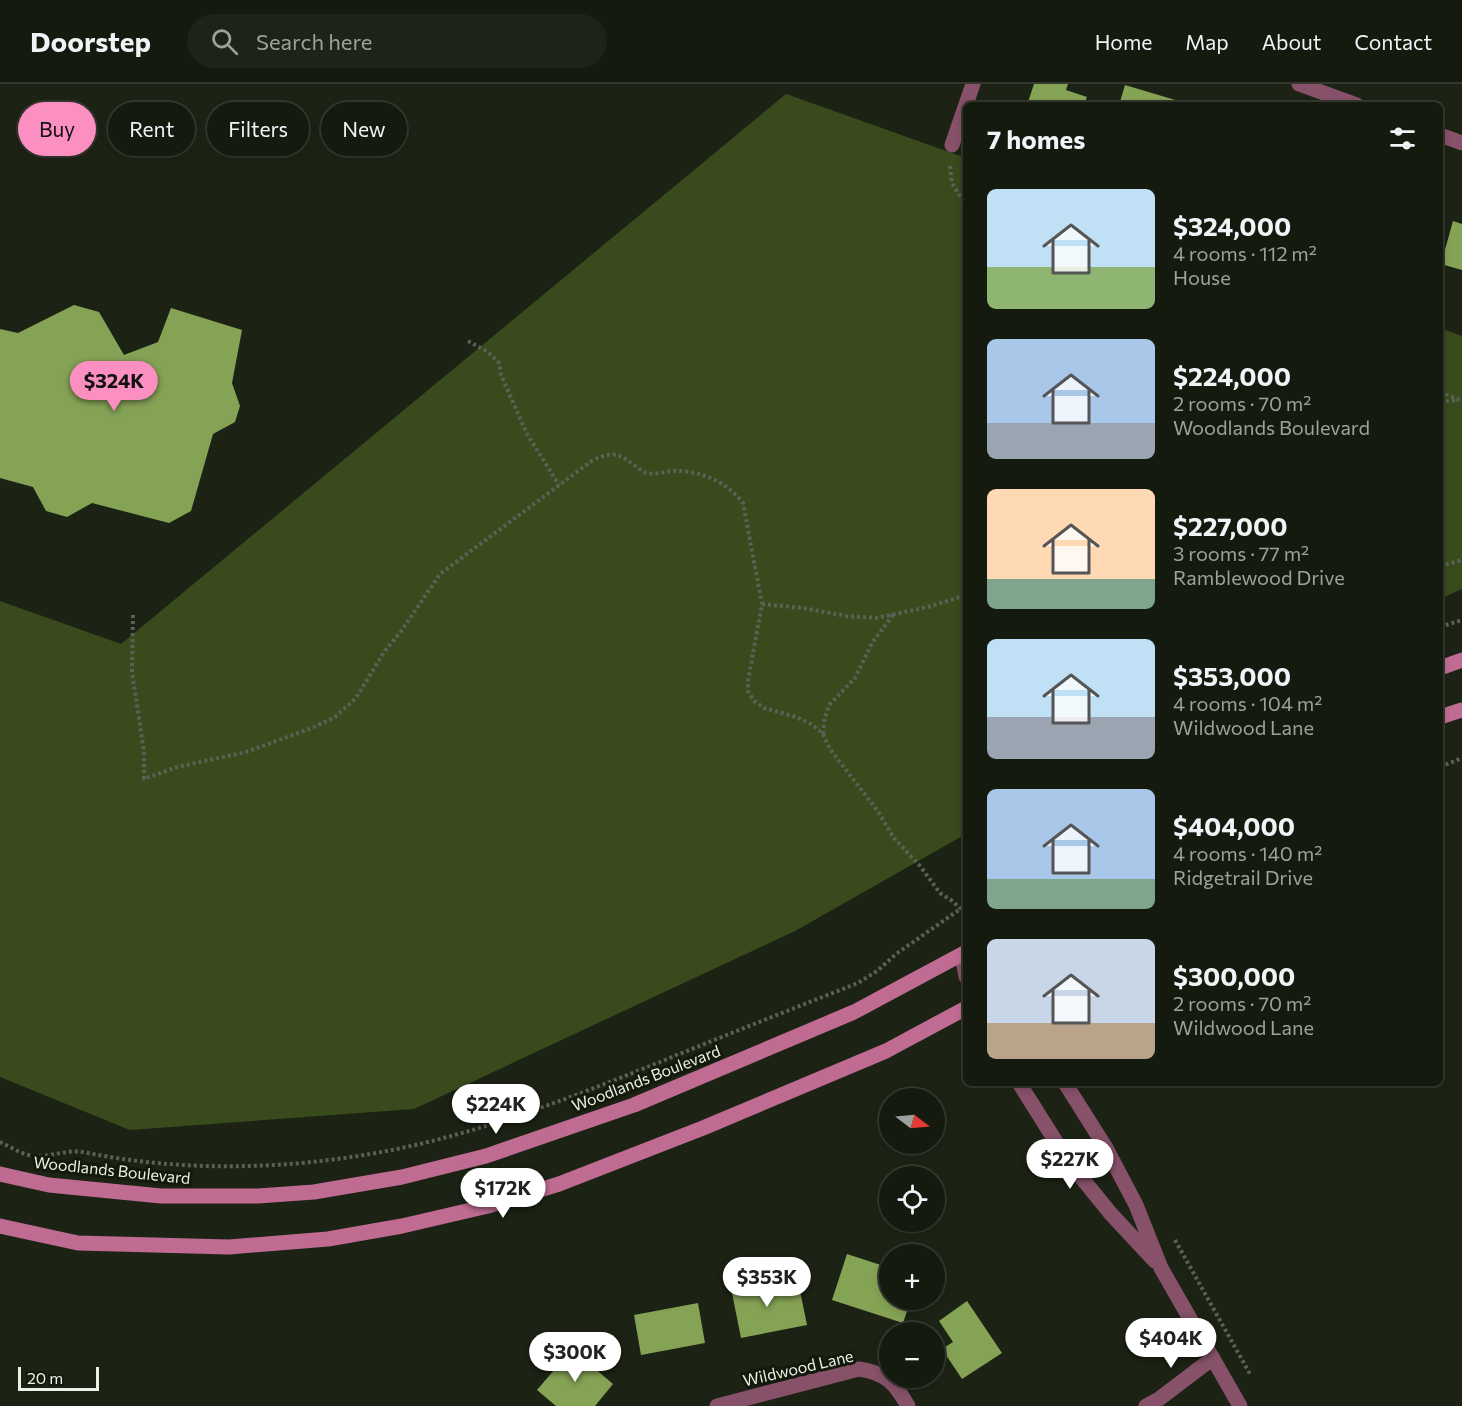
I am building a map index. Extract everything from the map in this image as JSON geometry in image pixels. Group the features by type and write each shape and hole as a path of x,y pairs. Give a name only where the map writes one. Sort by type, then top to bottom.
{"street":[{"path":"967,102 973,84"},
{"path":"1299,84 1349,102"},
{"path":"952,145 963,113"},
{"path":"1443,136 1462,143"},
{"path":"1443,667 1462,660"},
{"path":"1443,716 1462,710"},
{"name":"Woodlands Boulevard","path":"0,1174 49,1185 161,1196 280,1194 402,1177 486,1156 634,1105 854,1012 963,956"},
{"path":"0,1226 78,1242 229,1247 328,1239 402,1226 488,1206 559,1185 886,1052 963,1010"},
{"path":"1021,1086 1068,1161 1111,1214 1161,1268"},
{"path":"1067,1086 1106,1148 1136,1205 1161,1268 1240,1406"},
{"path":"1146,1406 1159,1399 1213,1358"},
{"name":"Wildwood Lane","path":"717,1406 859,1369 875,1372 887,1378 899,1390 908,1406"}],"path":[{"path":"952,145 950,166 952,183 963,201"},
{"path":"468,341 488,352 499,363 501,375 527,434 560,485"},
{"path":"1443,393 1461,400"},
{"path":"1443,402 1461,400"},
{"path":"133,615 132,672 144,752 144,779 177,767 246,752 312,728 335,717 356,698 384,652 440,574 592,460 607,455 620,455 644,472 655,474 683,471 723,483 736,493 743,503 762,604 748,691 754,701 764,708 796,717 811,724 823,734 830,749 877,810 894,838 920,866 940,893 963,906"},
{"path":"1443,565 1462,560"},
{"path":"762,604 876,618 963,596"},
{"path":"823,734 825,717 830,704 855,678 872,643 894,615"},
{"path":"1443,626 1462,620"},
{"path":"1443,765 1462,758"},
{"path":"0,1142 28,1155 79,1152 130,1161 220,1166 267,1165 320,1160 423,1143 538,1110 858,982 877,971 896,954 963,908"}],"green space":[{"path":"786,94 963,157 963,836 795,931 414,1109 130,1130 0,1077 0,601 121,644"},
{"path":"1443,329 1462,336 1462,589 1443,598"}],"building":[{"path":"1034,84 1068,84 1066,90 1087,97 1085,102 1028,102"},
{"path":"1125,85 1182,102 1120,102"},
{"path":"1453,221 1462,224 1462,270 1443,265"},
{"path":"74,305 99,312 124,355 158,342 171,308 242,330 232,383 240,406 235,422 213,434 191,511 169,523 92,503 67,517 46,511 33,487 0,478 0,329 18,333"},
{"path":"847,1254 879,1264 879,1310 907,1310 903,1322 900,1322 832,1300"},
{"path":"781,1278 784,1294 800,1291 807,1325 741,1338 731,1288"},
{"path":"967,1301 1002,1353 962,1379 945,1354 945,1347 953,1342 945,1330 945,1322 939,1321"},
{"path":"698,1303 705,1343 641,1355 634,1315"},
{"path":"572,1349 613,1384 595,1406 556,1406 537,1390"}]}
